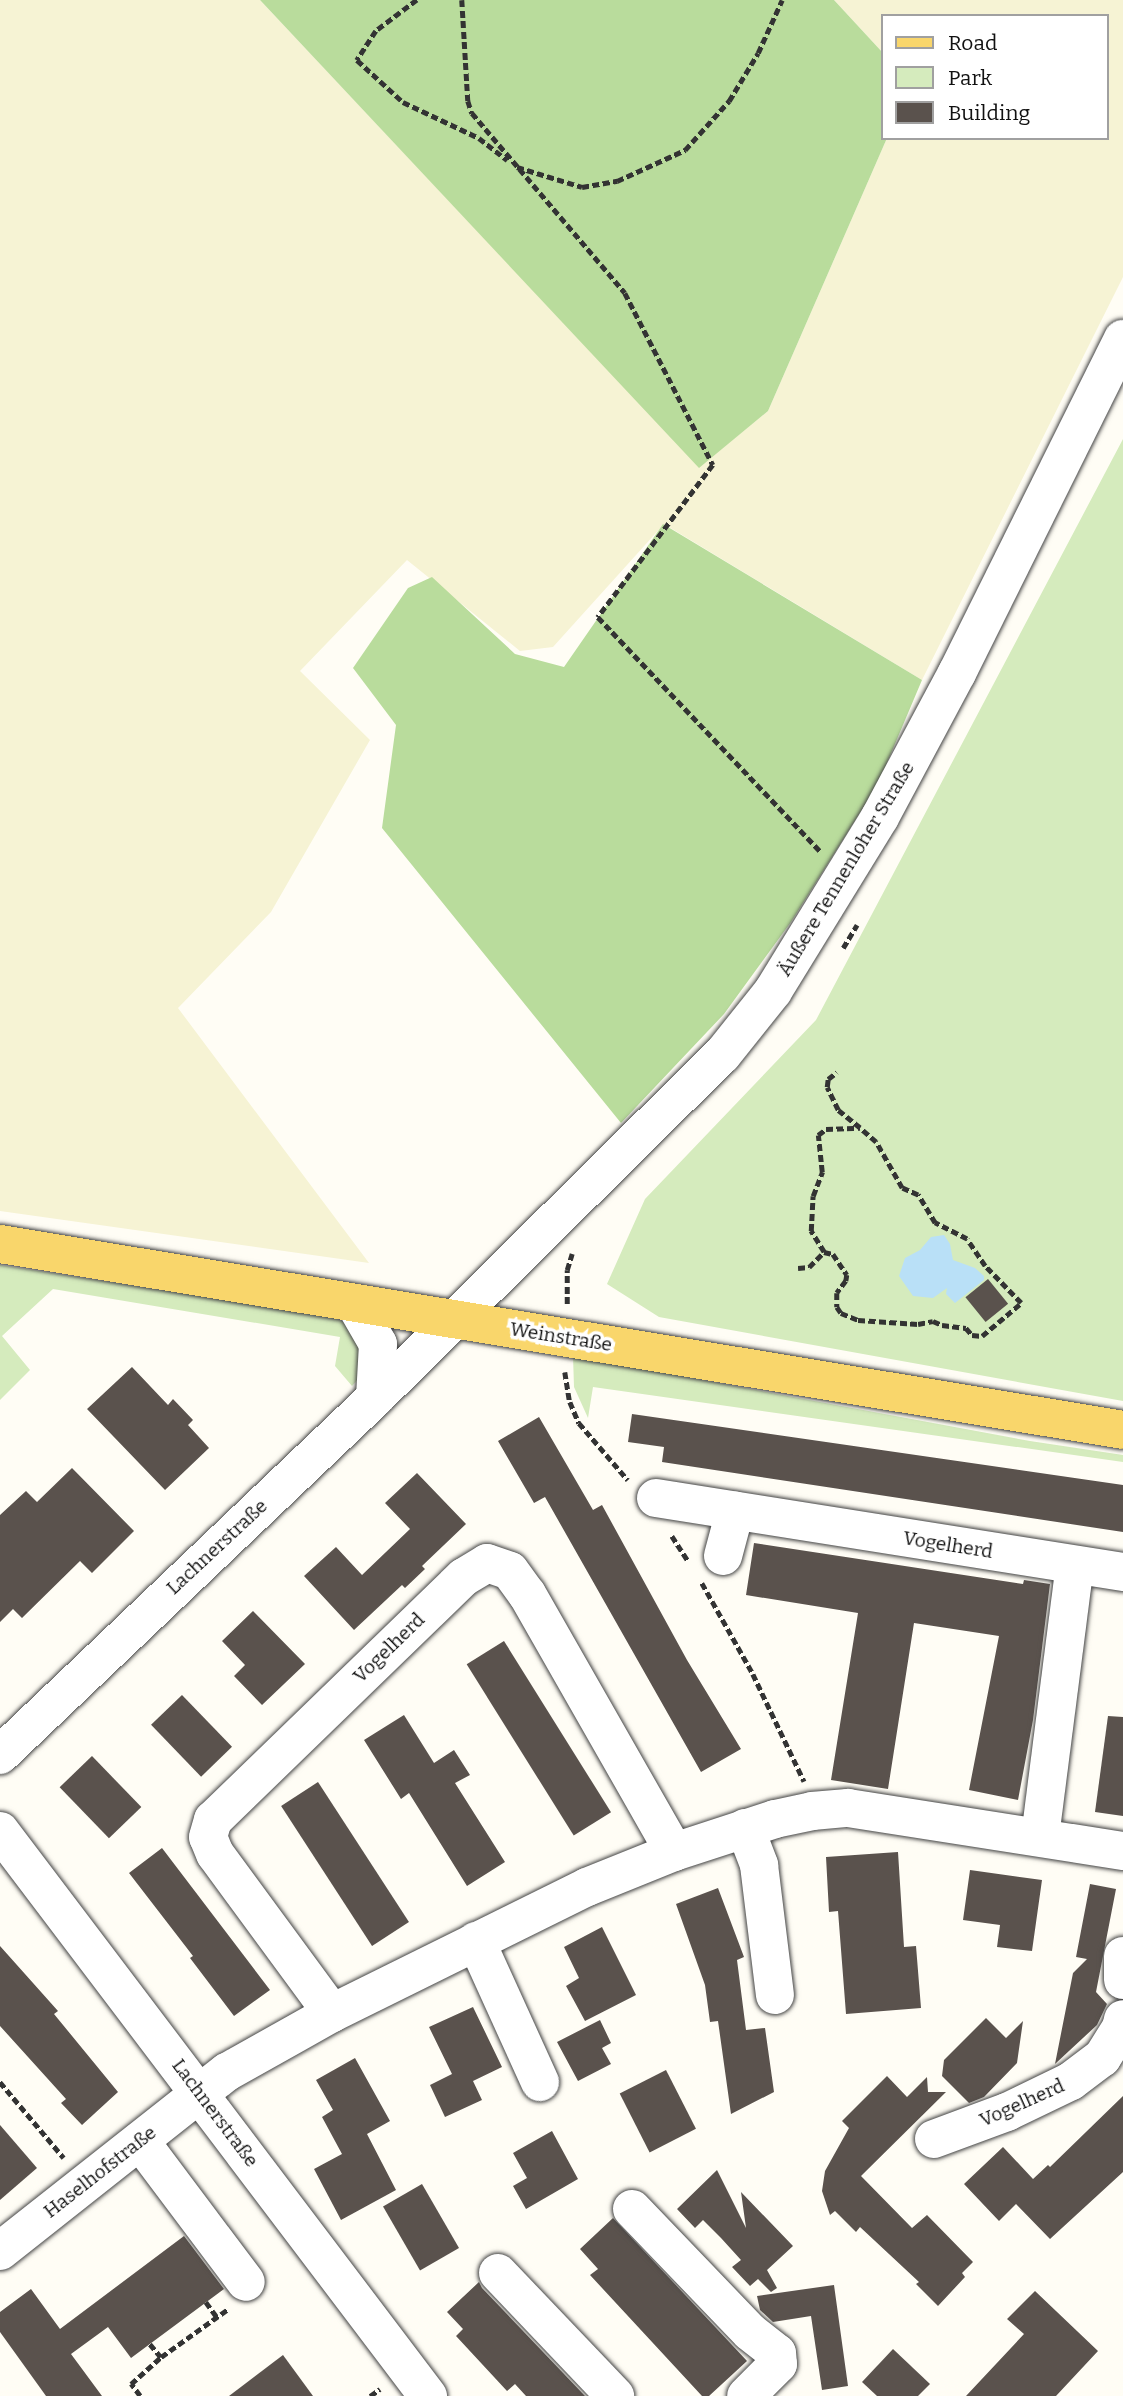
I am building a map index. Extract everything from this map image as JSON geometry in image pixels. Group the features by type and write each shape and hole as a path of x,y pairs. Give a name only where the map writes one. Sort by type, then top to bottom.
{"main road":[{"name":"Weinstraße","path":"0,1244 1123,1430"}],"street":[{"name":"Äußere Tennenloher Straße","path":"455,1319 722,1055 773,991 845,877 957,673 1123,339"},
{"path":"355,1304 378,1344 375,1398"},
{"name":"Lachnerstraße","path":"0,1755 455,1319"},
{"name":"Vogelherd","path":"652,1504 735,1511 1123,1572"},
{"path":"723,1556 735,1511"},
{"name":"Vogelherd","path":"332,2013 215,1854 208,1836 213,1820 464,1577 487,1563 510,1571 527,1594 674,1852"},
{"path":"1040,1837 1075,1565"},
{"path":"199,2092 227,2072 332,2013 587,1887 674,1852 745,1828 813,1811 848,1808 888,1812 1123,1851"},
{"path":"745,1828 759,1865 775,1995"},
{"name":"Lachnerstraße","path":"0,1831 428,2396"},
{"path":"477,1941 540,2082"},
{"path":"1123,1956 1123,1980"},
{"name":"Vogelherd","path":"934,2139 1007,2112 1071,2081 1102,2059 1121,2028 1123,2019"},
{"name":"Haselhofstraße","path":"0,2251 199,2092"},
{"path":"140,2141 242,2292"},
{"path":"632,2210 750,2332 777,2353 778,2364 751,2391"},
{"path":"498,2273 615,2396"}],"path":[{"path":"417,0 376,31 357,60 403,102 479,138 517,166 556,181 582,187 617,181 685,150 729,101 758,53 782,0"},
{"path":"462,0 468,101 480,125 625,293 713,465 598,617 845,877"},
{"path":"837,1072 828,1079 827,1087 838,1110 860,1128 876,1142 902,1188 918,1195 935,1223 967,1239 985,1266 1021,1303 982,1336 972,1335 966,1328 933,1321 902,1324 849,1318 841,1314 835,1300 847,1275 840,1261 824,1252 811,1231 813,1196 822,1172 818,1135 826,1129 860,1128"},
{"path":"798,1268 808,1267 824,1252"},
{"path":"567,1339 565,1371 570,1402 579,1423 652,1504 753,1674 803,1778 813,1811"},
{"path":"0,2082 85,2183"},
{"path":"140,2396 131,2384 161,2357 217,2317 242,2292"},
{"path":"206,2302 217,2317"},
{"path":"150,2343 161,2357"},
{"path":"370,2396 380,2389"}],"shaded area":[{"path":"0,0 260,0 699,467 768,411 886,140 1109,140 1109,14 881,14 881,51 834,0 1123,0 1123,277 922,680 664,524 553,647 520,651 407,560 300,671 370,740 271,912 178,1008 369,1263 0,1211"}],"green space":[{"path":"260,0 834,0 881,51 881,140 886,140 768,411 699,468"},
{"path":"1123,439 1123,1401 659,1317 607,1284 645,1199 816,1020"},
{"path":"663,524 922,680 878,784 791,922 724,1014 621,1123 382,828 396,725 353,668 408,588 432,577 515,654 564,667"},
{"path":"0,1265 329,1316 347,1323 360,1338 364,1373 352,1386 335,1366 340,1337 53,1289 2,1336 30,1370 0,1400"},
{"path":"573,1356 1030,1441 1123,1455 1123,1462 593,1387 588,1418 574,1387"}],"water":[{"path":"944,1235 950,1244 953,1260 975,1268 984,1276 984,1280 955,1303 946,1294 947,1288 933,1298 913,1296 899,1276 905,1258 920,1250 931,1237"}],"building":[{"path":"988,1279 1008,1304 986,1322 965,1297"},
{"path":"132,1367 168,1405 173,1399 193,1420 188,1425 209,1448 165,1490 87,1409"},
{"path":"632,1414 1123,1485 1123,1532 662,1462 664,1447 628,1442"},
{"path":"539,1417 593,1510 602,1505 687,1660 741,1749 701,1772 545,1497 534,1503 498,1441"},
{"path":"72,1468 134,1531 92,1573 80,1561 22,1618 13,1609 0,1622 0,1515 26,1491 37,1502"},
{"path":"417,1473 466,1524 422,1566 425,1569 405,1588 402,1585 354,1630 304,1576 336,1547 362,1575 410,1529 385,1503"},
{"path":"754,1543 1023,1584 1024,1580 1050,1584 1033,1720 1018,1800 969,1790 999,1636 914,1623 888,1789 831,1780 858,1613 746,1595"},
{"path":"253,1611 305,1664 262,1705 234,1676 245,1665 222,1641"},
{"path":"504,1641 611,1812 574,1836 467,1664"},
{"path":"182,1695 232,1747 201,1777 151,1725"},
{"path":"404,1715 434,1763 454,1750 470,1775 455,1783 505,1862 467,1886 409,1793 401,1799 364,1740"},
{"path":"1108,1716 1123,1717 1123,1816 1095,1812"},
{"path":"92,1756 141,1807 109,1838 60,1787"},
{"path":"318,1782 409,1922 372,1946 281,1806"},
{"path":"162,1848 270,1990 234,2016 190,1958 193,1956 129,1873"},
{"path":"898,1852 904,1947 916,1946 921,2008 846,2014 838,1911 829,1912 826,1857"},
{"path":"970,1870 1042,1880 1032,1951 997,1947 1000,1925 963,1920"},
{"path":"1090,1884 1116,1889 1096,1992 1107,2004 1097,2025 1055,2064 1073,1973 1087,1959 1076,1957"},
{"path":"718,1888 744,1957 737,1960 746,2030 765,2028 774,2092 731,2114 718,2021 710,2022 705,1985 676,1904"},
{"path":"602,1927 636,1995 585,2021 566,1986 579,1978 564,1947"},
{"path":"0,1946 58,2011 54,2014 118,2092 82,2125 61,2103 66,2099 0,2026"},
{"path":"473,2007 502,2067 473,2081 482,2100 445,2117 430,2085 452,2074 429,2027"},
{"path":"986,2018 1006,2038 1023,2021 1017,2063 984,2097 969,2103 942,2076 944,2060"},
{"path":"600,2020 611,2043 602,2048 611,2064 578,2081 557,2042"},
{"path":"355,2058 390,2121 367,2134 396,2190 341,2220 314,2169 342,2154 322,2117 333,2110 316,2080"},
{"path":"666,2070 696,2129 650,2152 620,2094"},
{"path":"887,2076 907,2097 927,2077 928,2092 946,2092 861,2176 912,2228 927,2215 973,2262 962,2273 965,2277 938,2306 916,2284 919,2282 860,2227 856,2232 835,2211 830,2215 822,2191 825,2171 849,2128 842,2121"},
{"path":"1123,2096 1123,2172 1050,2239 1016,2204 999,2221 964,2184 1003,2147 1033,2179 1048,2165 1050,2167"},
{"path":"0,2125 37,2168 0,2200"},
{"path":"552,2131 578,2179 526,2209 513,2186 527,2178 513,2153"},
{"path":"717,2170 746,2228 741,2192 793,2246 767,2270 777,2288 771,2292 758,2279 750,2286 732,2267 741,2260 721,2238 703,2220 695,2228 677,2209"},
{"path":"422,2184 459,2248 420,2271 383,2206"},
{"path":"613,2218 747,2361 709,2396 702,2396 590,2275 598,2269 580,2249"},
{"path":"184,2236 224,2289 131,2358 108,2327 71,2354 102,2396 46,2396 0,2332 0,2312 31,2289 60,2329"},
{"path":"479,2282 585,2396 526,2396 515,2384 507,2391 456,2336 463,2329 447,2312"},
{"path":"834,2285 848,2386 822,2390 811,2316 773,2322 760,2310 757,2296"},
{"path":"1035,2291 1098,2351 1056,2396 966,2396 1024,2334 1007,2319"},
{"path":"893,2349 930,2384 918,2396 877,2396 862,2382"},
{"path":"283,2355 313,2396 229,2396"}]}
